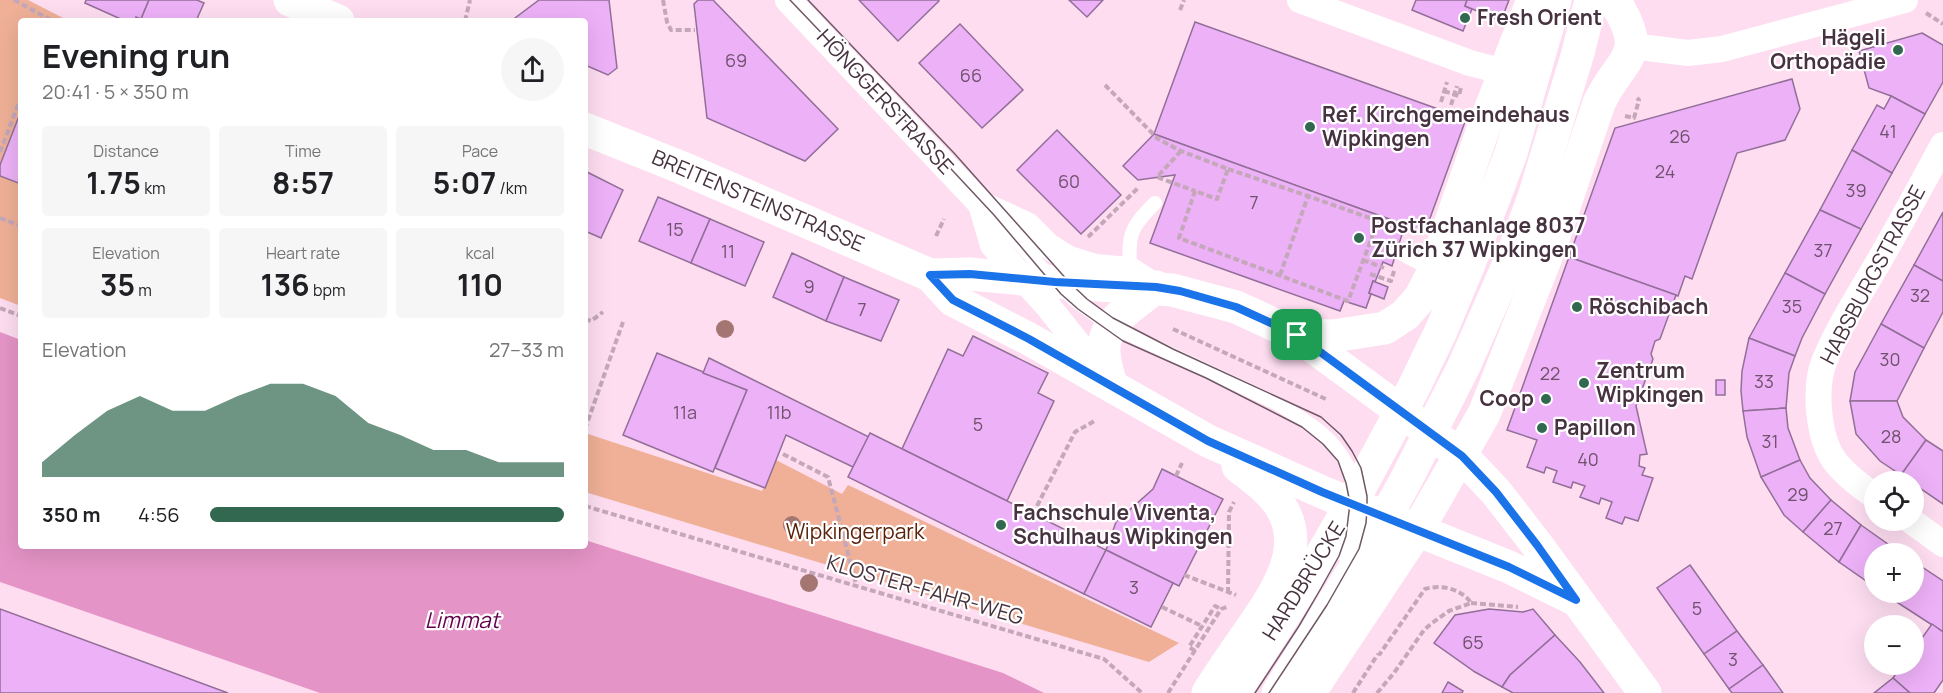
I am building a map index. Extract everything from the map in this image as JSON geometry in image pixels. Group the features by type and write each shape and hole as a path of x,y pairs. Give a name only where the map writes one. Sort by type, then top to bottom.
{"street":[{"path":"290,0 331,18"},
{"name":"HÖNGGERSTRASSE","path":"788,0 981,204"},
{"path":"1300,0 1470,63 1518,77"},
{"path":"1297,335 1334,336 1385,328 1405,315 1420,298 1434,271 1518,77 1533,0"},
{"name":"HARDBRÜCKE","path":"1218,690 1313,570 1350,507 1441,332 1511,153 1518,77 1555,0"},
{"name":"HARDBRÜCKE","path":"1278,693 1379,529 1464,366 1511,259 1534,197 1592,0"},
{"path":"1309,693 1418,529 1452,461 1484,414 1552,242 1599,103 1605,90 1628,58 1632,46 1630,30 1614,0"},
{"path":"1632,46 1688,53 1722,49 1916,7"},
{"name":"BREITENSTEINSTRASSE","path":"588,130 680,167 930,275"},
{"name":"HABSBURGSTRASSE","path":"1864,488 1833,458 1823,433 1818,399 1823,364 1838,332 1943,145"},
{"path":"981,204 1027,225 1048,246 1069,259 1236,307 1297,335 1452,461 1496,492 1645,693"},
{"path":"981,204 993,245 1039,281 1047,305 1111,385"},
{"path":"930,275 970,274 1039,281 1143,279"},
{"path":"930,275 953,300 1111,385 1134,401 1208,441 1359,507 1509,567 1576,600"},
{"path":"1111,385 1104,346 1111,326 1130,307 1143,279"},
{"path":"1208,441 1275,497 1287,517 1290,540 1285,573 1275,594 1218,690"},
{"path":"1924,530 1943,544"}],"lane":[{"path":"1143,279 1129,247 1131,236 1141,217 1155,203"},
{"path":"1397,251 1434,271"},
{"path":"1039,281 1076,301 1111,326 1276,403 1302,418 1334,443 1349,466 1359,507 1352,543 1339,567"},
{"path":"1359,507 1421,476"}],"path":[{"path":"14,0 47,18"},
{"path":"466,18 470,0"},
{"path":"663,0 667,22 671,30 695,30"},
{"path":"1180,10 1184,0"},
{"path":"1916,7 1943,24"},
{"path":"1444,91 1459,96 1463,78"},
{"path":"1451,105 1458,84"},
{"path":"1105,85 1158,139 1181,151 1378,221 1348,301 1179,238 1195,191"},
{"path":"1637,107 1639,100"},
{"path":"0,152 18,105"},
{"path":"1181,151 1157,177 1217,198 1228,169"},
{"path":"1086,239 1134,190"},
{"path":"1280,275 1308,196"},
{"path":"0,218 18,225"},
{"path":"936,236 944,219"},
{"path":"1363,260 1394,271 1391,281 1370,274"},
{"path":"0,308 18,315"},
{"path":"588,320 591,321 603,312"},
{"path":"588,421 623,322"},
{"path":"1168,327 1328,400"},
{"path":"1036,506 1075,432 1096,420"},
{"path":"783,454 828,477 856,585"},
{"path":"1176,476 1182,464"},
{"path":"1184,575 1228,593 1229,512 1234,502"},
{"name":"KLOSTER-FAHR-WEG","path":"588,507 1104,659 1142,693"},
{"path":"1379,655 1425,589 1442,586 1466,596 1471,603"},
{"path":"1377,693 1424,630 1449,611 1471,603 1516,608"},
{"path":"1168,693 1195,651 1221,609 1215,606 1189,647 1195,651"},
{"path":"1162,607 1203,626"},
{"path":"1353,693 1374,661"}],"green space":[{"path":"0,0 28,0 63,18 18,18 18,305 0,298"},
{"name":"Wipkingerpark","path":"588,434 762,491 776,460 842,494 848,485 1179,643 1149,662 588,493"}],"water":[{"name":"Limmat","path":"0,332 18,339 18,549 588,549 588,541 1003,673 1044,693 320,693 0,582"}],"building":[{"path":"86,0 149,0 141,18 118,18 85,3"},
{"path":"149,0 197,0 204,3 197,18 141,18"},
{"path":"539,0 609,0 617,68 608,75 588,66 588,18 515,18"},
{"path":"698,0 713,0 838,129 805,161 707,118 694,4"},
{"path":"859,0 938,0 939,1 898,41"},
{"path":"1069,0 1103,0 1087,17"},
{"path":"1416,0 1467,0 1465,6 1472,9 1463,31 1412,10"},
{"path":"1467,0 1509,0 1501,21 1465,6"},
{"name":"Ref. Kirchgemeindehaus Wipkingen","path":"1195,22 1466,119 1425,232 1154,134"},
{"path":"960,24 1023,90 982,128 919,63"},
{"path":"1922,33 1943,45 1943,82 1925,114 1891,96 1869,88 1859,51"},
{"name":"Zentrum Wipkingen","path":"1792,79 1800,109 1785,140 1737,153 1692,279 1685,276 1678,296 1569,257 1615,128"},
{"path":"1891,96 1925,114 1892,173 1852,150 1877,105 1884,109"},
{"path":"18,119 18,183 0,176 0,165"},
{"path":"1057,130 1121,195 1081,234 1017,170"},
{"path":"1154,134 1405,225 1392,266 1383,262 1375,282 1373,281 1366,308 1344,301 1340,311 1150,243 1175,175 1138,180 1123,166"},
{"path":"1852,150 1892,173 1861,229 1820,210"},
{"path":"588,172 623,190 601,238 588,232"},
{"path":"658,197 710,219 691,263 639,241"},
{"path":"1820,210 1861,229 1825,294 1785,273"},
{"path":"1943,212 1943,281 1914,265"},
{"path":"710,219 764,242 745,286 691,263"},
{"path":"792,253 844,277 826,321 773,297"},
{"name":"Zentrum Wipkingen","path":"1569,257 1676,295 1660,339 1655,341 1651,354 1653,359 1636,406 1647,454 1640,455 1639,466 1645,468 1642,475 1653,478 1638,521 1625,517 1622,524 1606,518 1612,502 1601,498 1599,504 1580,497 1585,486 1573,482 1571,488 1553,482 1557,471 1546,467 1544,473 1527,467 1537,440 1507,430"},
{"path":"1914,265 1943,281 1943,312 1924,348 1881,324"},
{"path":"1785,273 1825,294 1795,356 1749,338"},
{"path":"844,277 899,300 881,341 826,321"},
{"path":"1373,281 1388,287 1384,299 1369,293"},
{"path":"1881,324 1924,348 1897,401 1850,401 1855,372"},
{"path":"973,336 1048,373 1038,393 1054,401 1007,501 902,449 948,349 963,356"},
{"path":"1749,338 1795,356 1789,373 1786,408 1743,411 1742,371"},
{"path":"657,353 747,390 713,472 623,435"},
{"path":"709,358 869,437 853,467 786,435 765,488 715,468 747,390 703,373"},
{"path":"1716,380 1725,380 1725,395 1716,395"},
{"path":"1850,401 1897,401 1903,417 1926,440 1904,471 1895,471 1880,461 1856,434"},
{"path":"1786,408 1788,428 1800,460 1761,477 1747,437 1743,411"},
{"name":"Fachschule Viventa, Schulhaus Wipkingen","path":"870,433 1106,550 1084,594 848,477"},
{"path":"1926,440 1943,451 1943,504 1924,491 1924,471 1904,471"},
{"path":"1800,460 1810,478 1831,500 1803,532 1784,515 1761,477"},
{"path":"1162,469 1223,499 1179,586 1106,550 1116,522 1153,489"},
{"path":"1831,500 1861,525 1839,562 1803,532"},
{"path":"1861,525 1864,531 1869,531 1886,543 1864,543 1864,579 1839,562"},
{"path":"1106,550 1173,583 1151,627 1084,594"},
{"path":"1690,565 1737,631 1704,654 1657,588"},
{"path":"1924,568 1943,581 1943,632 1924,620 1924,615 1917,615 1898,603 1924,603"},
{"path":"0,609 228,693 0,693"},
{"path":"1489,609 1523,612 1533,609 1555,635 1510,675 1502,687 1475,672 1434,643 1455,615"},
{"path":"1932,624 1943,632 1943,680 1934,693 1910,693 1893,678 1895,675 1924,675 1924,635"},
{"path":"1737,631 1763,665 1729,689 1704,654"},
{"path":"1555,635 1604,693 1513,693 1502,687 1510,675"},
{"path":"1763,665 1783,693 1732,693 1729,689"},
{"path":"1893,678 1910,693 1874,693"},
{"path":"1448,682 1463,691 1462,693 1442,693"}],"tram line":[{"path":"790,0 994,215 1061,294 1078,309 1123,341 1206,378 1302,427 1323,444 1338,461 1350,503 1346,536 1339,556 1299,626 1255,693"},
{"path":"808,0 954,153 1069,282 1087,299 1113,318 1173,349 1321,417 1341,435 1352,451 1361,468 1367,496 1366,523 1359,549 1327,605 1269,693"}],"place":[{"name":"Fresh Orient","path":"1465,18"},
{"name":"Hägeli Orthopädie","path":"1898,50"},
{"name":"Ref. Kirchgemeindehaus Wipkingen","path":"1310,127"},
{"name":"Postfachanlage 8037 Zürich 37 Wipkingen","path":"1359,238"},
{"name":"Röschibach","path":"1577,307"},
{"name":"Zentrum Wipkingen","path":"1584,383"},
{"name":"Coop","path":"1546,399"},
{"name":"Papillon","path":"1542,428"},
{"name":"Fachschule Viventa, Schulhaus Wipkingen","path":"1001,525"}],"route":[{"path":"970,274 1055,282 1156,287 1208,298 1236,307 1297,335 1462,456 1496,492 1576,600 1463,547 1322,492 1208,441 1134,401 1111,385 1029,339 953,300 930,275 970,274"}]}
